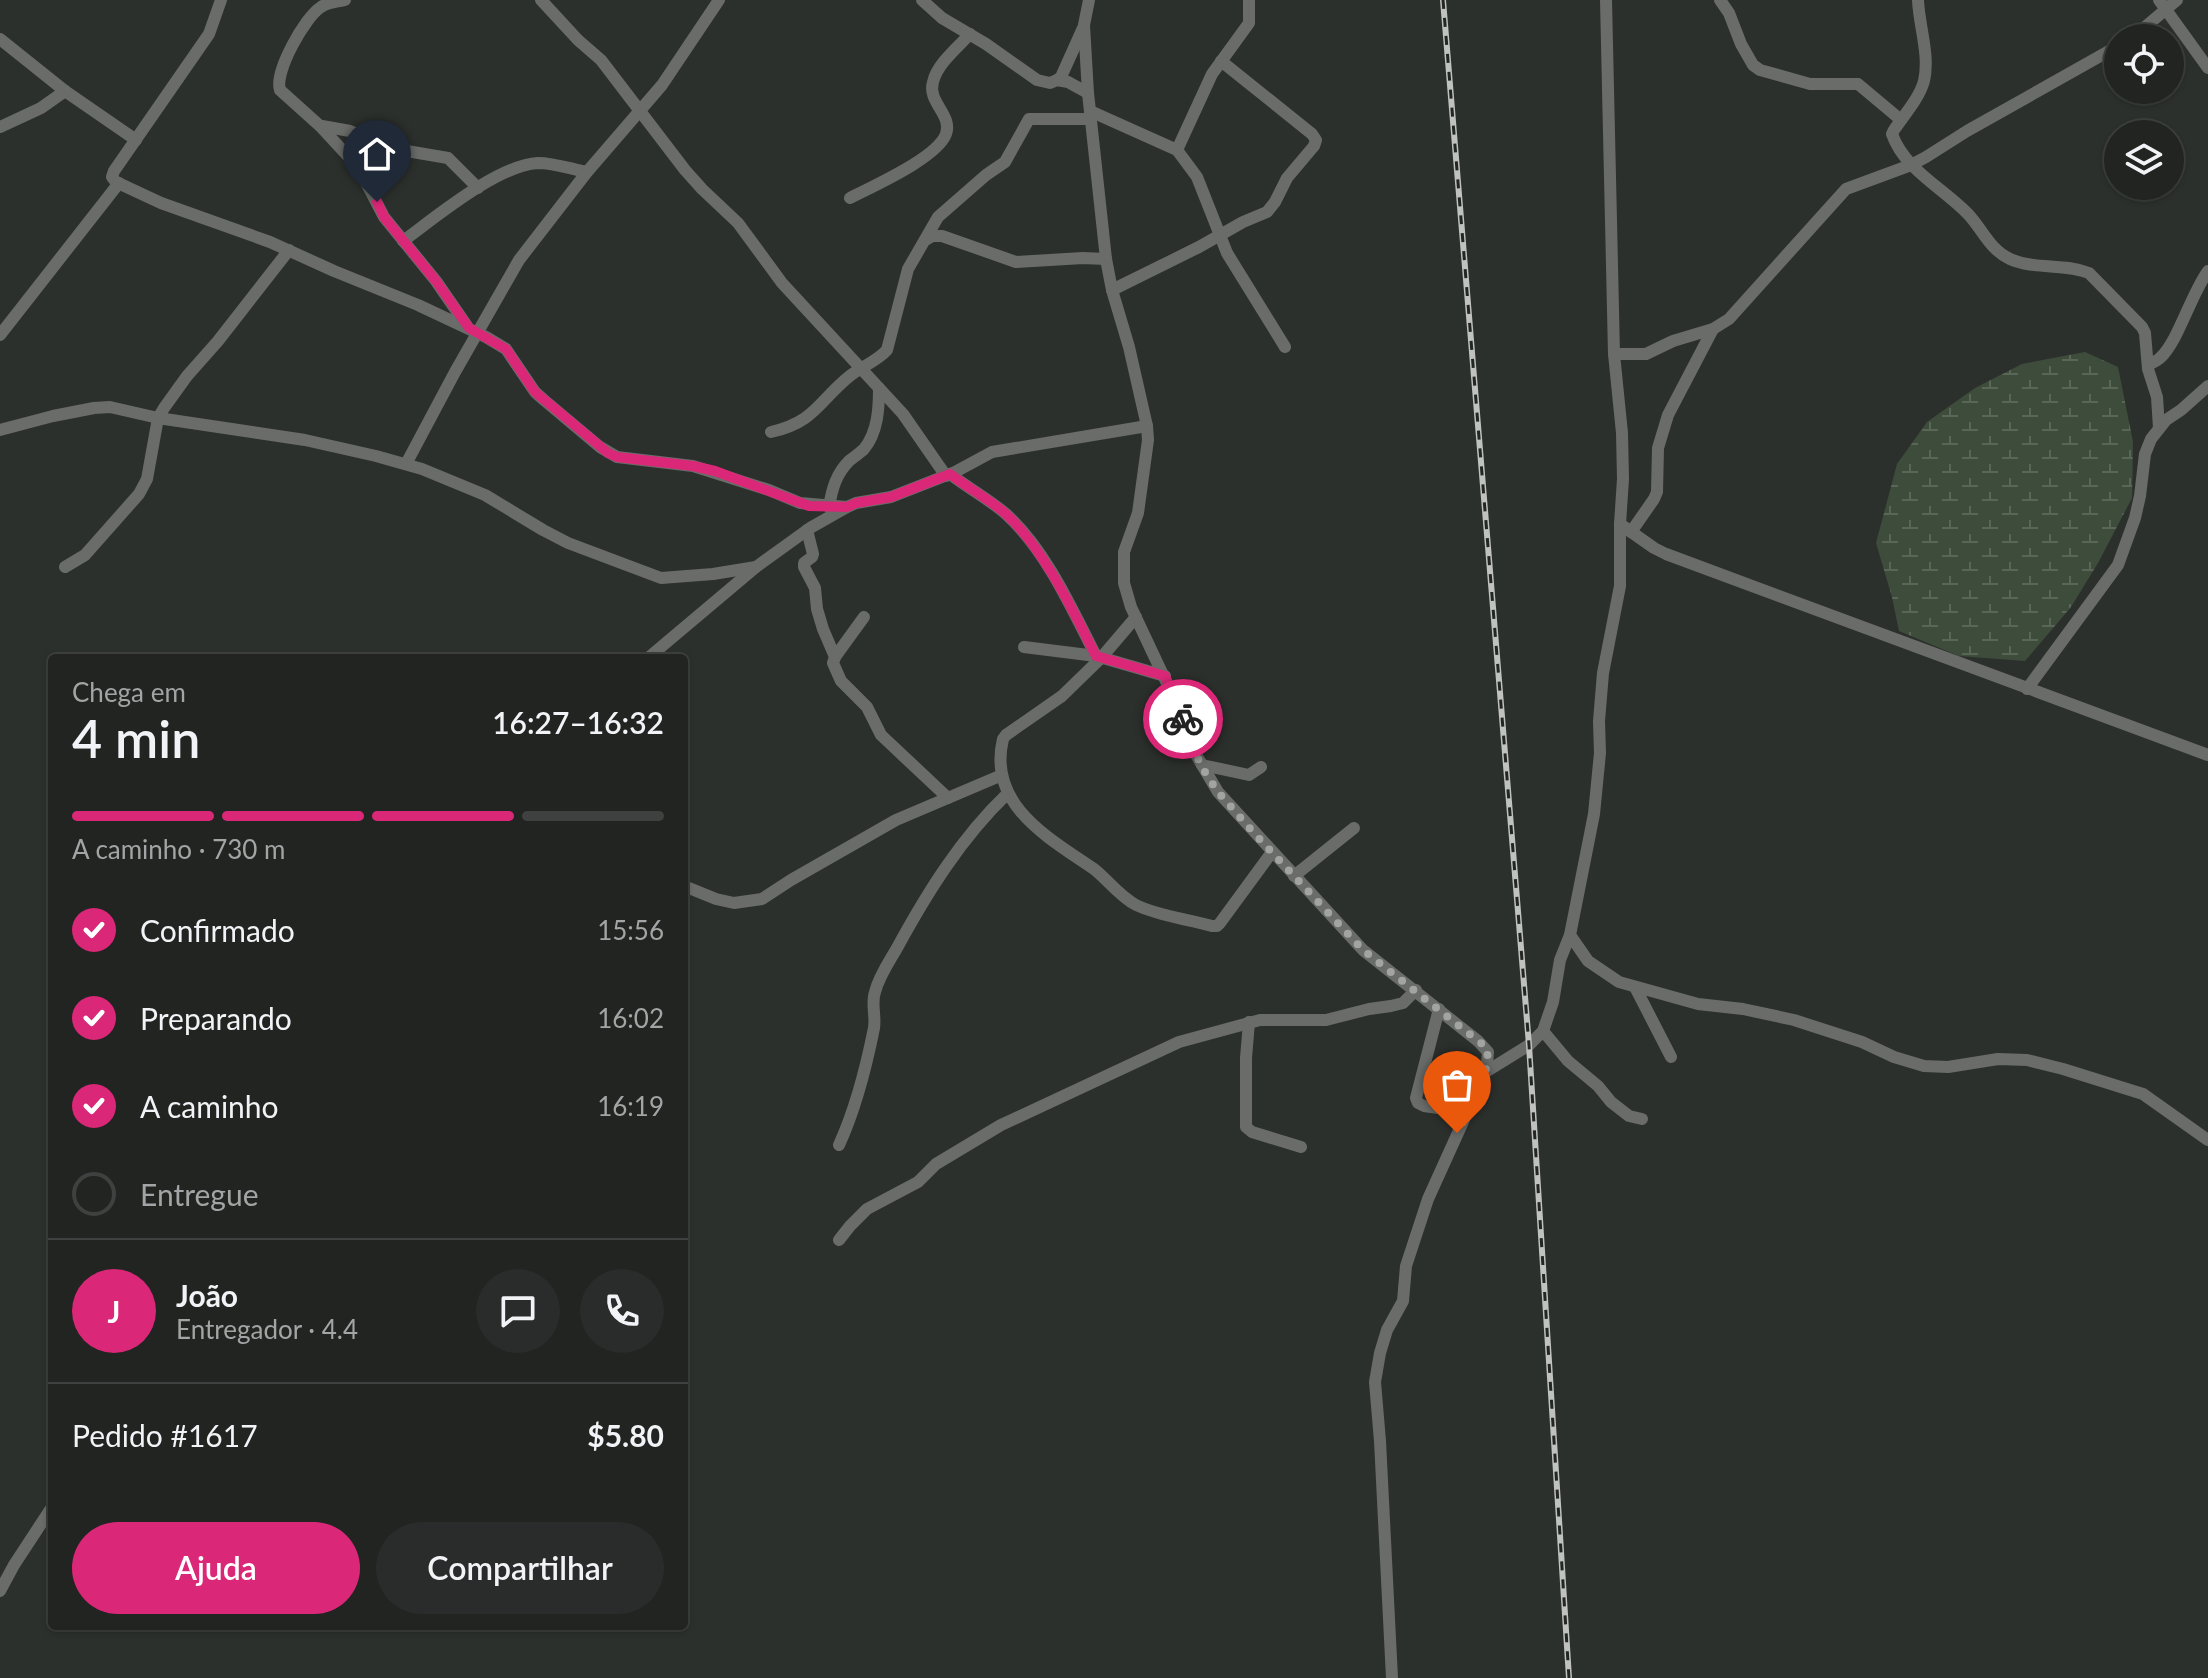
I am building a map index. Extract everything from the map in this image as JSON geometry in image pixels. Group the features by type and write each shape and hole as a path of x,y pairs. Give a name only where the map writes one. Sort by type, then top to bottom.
{"street":[{"path":"221,0 209,34 114,171 112,177 119,183 161,203 289,250 473,331 506,349 535,392 600,447 617,457 693,466 800,503 847,507"},
{"path":"345,0 326,4 312,15 286,59 279,77 280,90 320,126 358,167 384,217 473,331"},
{"path":"541,0 601,60 702,189 738,223 782,283 913,427 948,475 1006,514 1019,528 1053,576 1098,657"},
{"path":"406,464 473,331 519,260 587,172 662,85 719,0"},
{"path":"922,0 942,18 1037,80 1050,83 1061,77 1084,25 1089,0"},
{"path":"1177,150 1212,74 1249,23 1249,0"},
{"path":"1484,1073 1529,1045 1543,1031 1553,1002 1594,814 1603,673 1620,586 1625,528 1622,433 1614,354 1606,0"},
{"path":"1720,0 1753,65 1760,70 1810,84 1858,84 1901,120"},
{"path":"1918,0 1925,54 1924,81 1919,94 1892,134 1911,165 1970,216 1994,249 2017,262 2081,270 2095,277 2142,327 2157,397 2159,428"},
{"path":"2144,24 2162,4 2177,0"},
{"path":"2162,4 2208,68"},
{"path":"1084,25 1090,115 1106,259 1147,426 1148,440 1138,513 1124,552 1127,596 1202,765 1218,792 1363,950 1486,1047 1489,1058 1428,1199 1408,1259 1403,1301 1382,1343 1375,1382 1392,1678"},
{"path":"850,198 921,159 943,140 947,125 932,98 932,85 942,65 970,34"},
{"path":"0,39 65,91 136,140"},
{"path":"1614,354 1646,354 1673,341 1713,329 1729,319 1846,189 1911,165 2104,54"},
{"path":"1112,290 1267,212 1282,186 1314,146 1316,140 1312,134 1221,61"},
{"path":"1057,80 1088,93"},
{"path":"0,127 41,108 65,91"},
{"path":"771,432 799,424 809,417 839,386 887,350 905,277 943,211 1005,162 1029,119 1090,115 1177,150 1197,177 1227,253 1285,347"},
{"path":"320,126 350,131 395,149 448,158 478,188"},
{"path":"403,241 506,172 535,163 587,172"},
{"path":"0,335 119,183"},
{"path":"927,239 942,236 1016,262 1106,259"},
{"path":"65,567 94,546 144,487 158,418 187,376 289,250"},
{"path":"2148,365 2160,359 2174,338 2198,285 2208,271"},
{"path":"1625,528 1654,499 1657,492 1658,448 1668,415 1713,329"},
{"path":"2027,689 2118,565 2138,507 2145,454 2159,428 2208,386"},
{"path":"829,507 839,472 864,449 871,437 877,422 879,388"},
{"path":"0,430 94,408 121,409 158,418 305,440 406,464 485,495 568,543 661,578 756,567"},
{"path":"653,654 756,567 807,530 847,507 891,497 948,475 992,452 1147,426"},
{"path":"1625,528 1666,554 2208,755"},
{"path":"807,530 813,554 804,567 815,588 817,609 835,657"},
{"path":"864,617 835,657 833,663 841,681 867,707 881,735 948,798"},
{"path":"1136,617 1062,696 1006,735 1002,744 1002,775 1007,794 1059,847 1095,871 1135,905 1212,926 1220,923 1272,852"},
{"path":"1024,647 1098,657 1165,676"},
{"path":"1202,765 1249,775 1261,767"},
{"path":"688,888 734,903 762,899 896,820 1002,775"},
{"path":"839,1145 857,1103 874,1026 874,993 884,972 921,907 965,840 1007,794"},
{"path":"1294,876 1354,828"},
{"path":"1570,935 1588,961 1619,982 1698,1004 1743,1009 1794,1020 1924,1066 1948,1067 1998,1059 2027,1060 2063,1069 2143,1094 2208,1140"},
{"path":"1635,987 1671,1057"},
{"path":"839,1240 867,1209 918,1182 936,1164 1001,1125 1179,1042 1260,1020 1326,1020 1403,1003 1416,990"},
{"path":"1439,1009 1416,1098 1424,1106 1467,1112"},
{"path":"1249,1022 1246,1127 1252,1132 1301,1147"},
{"path":"1543,1031 1568,1061 1598,1086 1611,1102 1629,1116 1642,1119"},
{"path":"0,1591 48,1513"}],"green space":[{"path":"2085,352 2118,367 2133,442 2132,498 2071,607 2025,661 1959,656 1899,631 1876,543 1897,464 1927,422 1975,388 2022,364"}],"railway":[{"path":"1443,0 1529,1045 1569,1678"}],"way so far":[{"path":"1183,719 1206,774 1253,832 1363,950 1486,1047 1489,1058 1481,1082 1457,1133"}],"route":[{"path":"377,202 384,217 469,328 506,349 535,392 608,453 617,457 715,471 809,506 847,507 891,497 950,474 1006,514 1019,528 1053,576 1096,656 1165,676 1183,719"}]}
